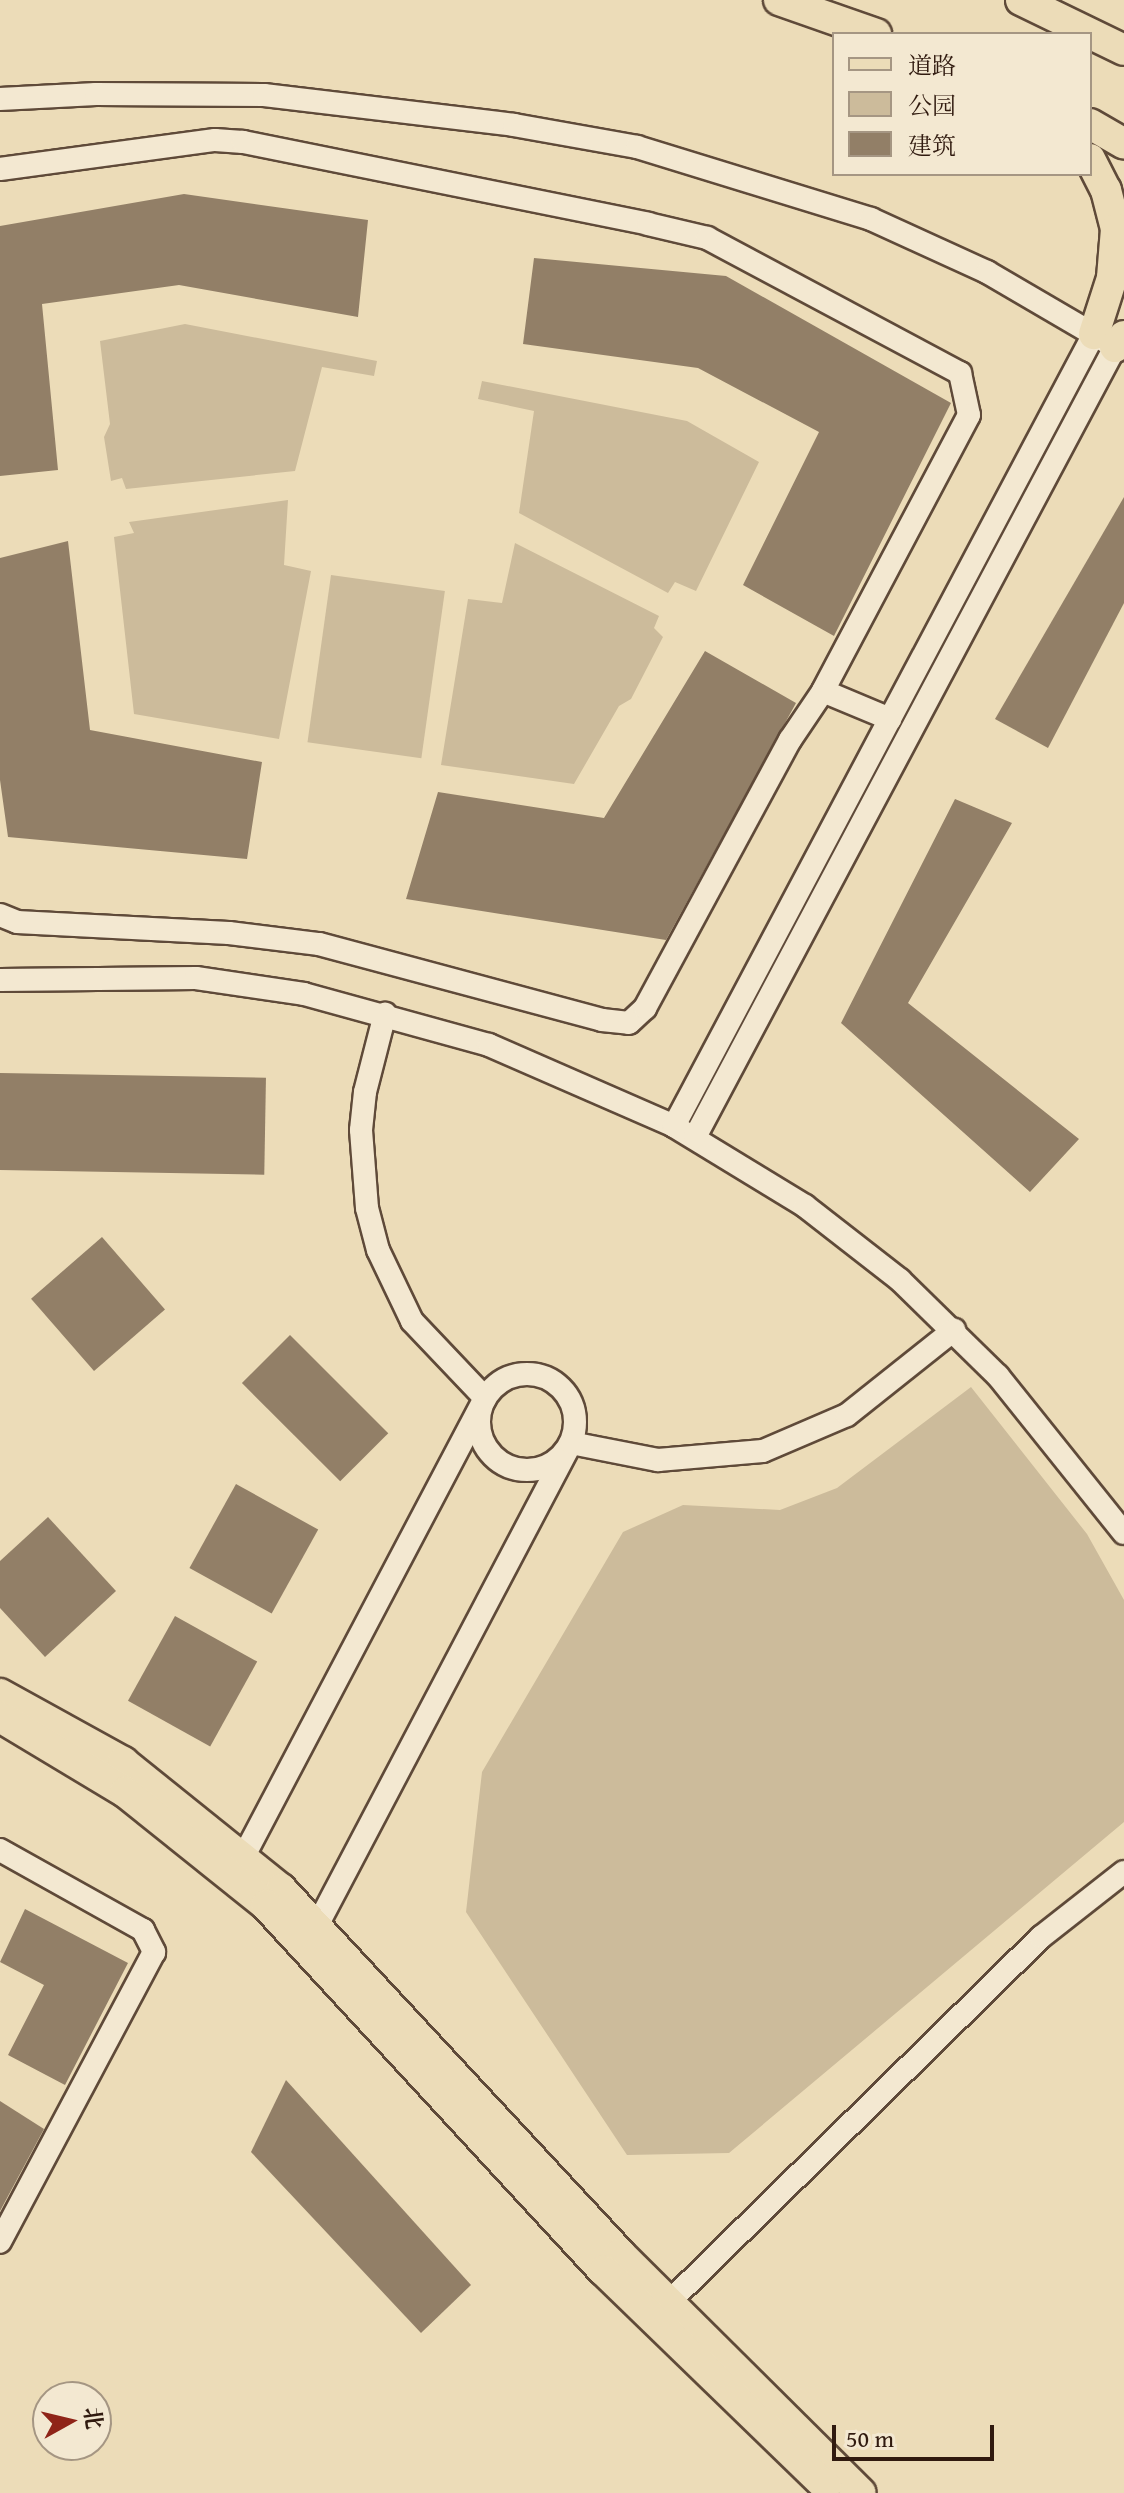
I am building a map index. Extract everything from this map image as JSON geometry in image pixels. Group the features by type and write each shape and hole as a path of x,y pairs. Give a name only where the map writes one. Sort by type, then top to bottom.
{"main road":[{"path":"779,0 870,32"},
{"path":"1021,0 1087,32"},
{"path":"1092,34 1124,50"},
{"path":"1092,125 1124,144"},
{"path":"1092,163 1106,190 1116,229 1112,278 1114,343"},
{"path":"0,1694 123,1762 239,1866 311,1936 832,2493"},
{"path":"0,1717 94,1770 239,1866"},
{"path":"660,2311 861,2493"}],"street":[{"path":"0,99 152,93 264,95 538,128 637,147 871,219 987,272 1114,343"},
{"path":"0,169 215,140 606,215 707,238 960,373 969,415 823,691 790,740 645,1008 629,1023 602,1020 319,944 229,933 17,922 0,915"},
{"path":"674,1126 890,719 1114,343"},
{"path":"695,1137 1114,343"},
{"path":"823,691 890,719"},
{"path":"0,980 196,978 304,994 489,1045 674,1126 851,1240 954,1330 1040,1425 1124,1533"},
{"path":"385,1014 365,1092 361,1130 367,1208 378,1250 412,1321 485,1398"},
{"path":"571,1443 658,1460 763,1451 847,1415 954,1330"},
{"path":"239,1866 485,1398 506,1378 535,1374 549,1379 561,1388 575,1414 571,1443 311,1936"},
{"path":"485,1398 479,1428 493,1456 505,1465 535,1470 562,1456 571,1443"},
{"path":"0,1850 143,1930 154,1952 0,2242"},
{"path":"660,2311 1041,1937 1124,1872"}],"green space":[{"path":"185,324 377,361 374,376 322,367 295,471 126,489 122,478 111,481 104,437 110,424 100,341"},
{"path":"482,381 687,421 759,462 696,591 675,582 668,593 519,513 534,411 478,399"},
{"path":"288,500 284,565 311,571 279,739 134,714 114,537 134,533 129,522"},
{"path":"515,543 659,616 654,628 663,637 631,699 619,706 574,784 441,765 468,599 502,603"},
{"path":"331,575 445,591 421,758 307,742"},
{"path":"971,1387 1087,1534 1124,1600 1124,1822 729,2153 627,2155 466,1912 482,1772 623,1532 683,1505 780,1510 837,1488"}],"building":[{"path":"184,194 368,220 358,317 179,285 42,304 58,470 0,476 0,226"},
{"path":"534,258 726,276 951,403 834,636 743,585 819,432 698,368 523,344"},
{"path":"1124,497 1124,603 1048,748 995,719"},
{"path":"68,541 90,730 262,762 247,859 8,837 0,780 0,558"},
{"path":"705,651 796,703 666,940 406,899 438,792 604,818"},
{"path":"955,799 1012,823 908,1003 1079,1139 1030,1192 841,1023"},
{"path":"0,1073 266,1078 264,1175 0,1170"},
{"path":"102,1237 165,1309 94,1371 31,1299"},
{"path":"290,1335 388,1433 340,1481 242,1383"},
{"path":"236,1484 318,1530 272,1614 189,1568"},
{"path":"48,1517 116,1591 45,1657 0,1608 0,1561"},
{"path":"175,1616 257,1662 210,1746 128,1701"},
{"path":"25,1909 128,1963 65,2085 8,2055 44,1985 0,1962"},
{"path":"286,2080 471,2285 421,2333 251,2152"},
{"path":"0,2101 44,2129 0,2211"}]}
